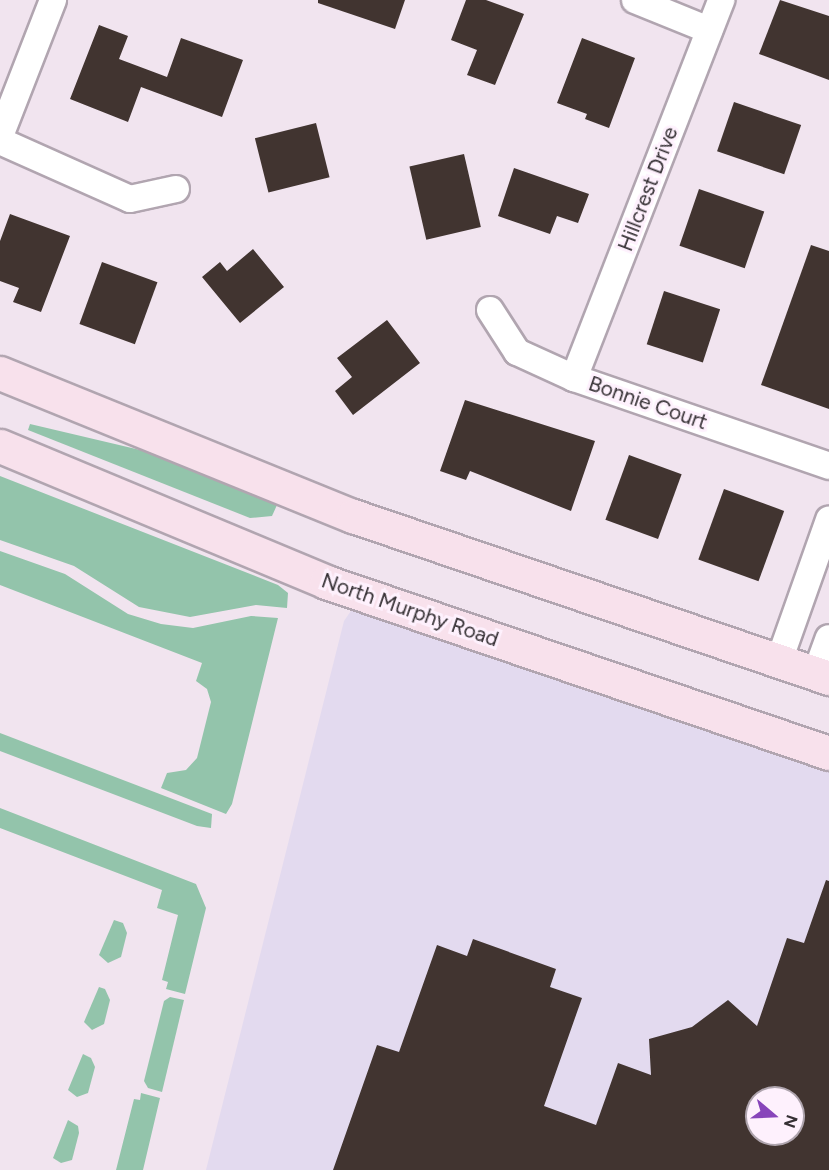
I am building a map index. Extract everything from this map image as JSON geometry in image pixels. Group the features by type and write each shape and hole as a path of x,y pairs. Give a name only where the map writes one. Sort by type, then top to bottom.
{"main road":[{"path":"0,373 353,516 823,676"},
{"name":"North Murphy Road","path":"0,446 326,582 829,753"}],"street":[{"path":"0,136 53,0"},
{"path":"635,0 710,30"},
{"name":"Hillcrest Drive","path":"574,378 721,0"},
{"path":"0,141 130,198 176,189"},
{"name":"Bonnie Court","path":"490,310 517,352 574,378 829,465"},
{"path":"779,661 829,520"},
{"path":"823,676 829,638"}],"shaded area":[{"path":"369,603 829,769 829,1170 206,1170 344,621 355,605"}],"green space":[{"path":"30,424 170,457 271,499 277,505 272,516 250,518 28,430"},
{"path":"0,476 278,585 288,593 287,608 256,605 190,617 139,607 74,566 0,540"},
{"path":"0,551 65,574 128,614 161,624 193,628 251,616 278,618 232,804 226,814 161,788 167,773 186,770 197,758 211,702 207,689 196,681 202,663 0,585"},
{"path":"0,733 212,814 211,828 197,826 0,751"},
{"path":"0,808 196,884 206,908 185,994 166,989 168,982 162,980 178,915 157,908 162,890 0,828"},
{"path":"114,920 123,923 127,933 121,957 108,963 99,955"},
{"path":"99,987 105,989 110,1000 104,1024 92,1030 84,1022"},
{"path":"170,997 184,1000 162,1092 148,1088 144,1081 164,1001"},
{"path":"83,1054 91,1058 95,1067 88,1093 77,1097 68,1090"},
{"path":"141,1093 160,1098 143,1170 116,1170 134,1099 140,1100"},
{"path":"68,1120 78,1126 79,1133 72,1160 61,1163 53,1158"}],"building":[{"path":"318,0 405,0 395,29 318,3"},
{"path":"466,0 486,0 524,14 495,85 467,75 477,50 451,40"},
{"path":"780,0 829,16 829,80 759,54"},
{"path":"99,25 128,36 119,59 167,77 181,38 243,60 222,117 141,87 128,122 70,99"},
{"path":"582,38 635,58 609,128 585,119 587,114 557,103"},
{"path":"734,102 801,125 784,174 717,151"},
{"path":"316,123 330,177 268,193 255,138"},
{"path":"464,154 481,227 426,240 409,167"},
{"path":"514,168 589,194 578,223 557,216 550,234 498,216"},
{"path":"699,189 764,211 745,268 679,246"},
{"path":"10,214 70,236 41,312 13,302 19,288 0,281 0,241"},
{"path":"811,245 829,251 829,409 761,385"},
{"path":"253,249 284,287 240,323 202,277 220,262 227,271"},
{"path":"102,262 157,282 135,344 79,324"},
{"path":"664,291 720,309 703,362 647,344"},
{"path":"387,320 420,363 353,415 335,391 352,377 337,358"},
{"path":"465,400 595,441 571,511 470,471 466,480 440,471"},
{"path":"629,455 682,474 658,539 605,520"},
{"path":"724,489 784,511 758,581 698,559"},
{"path":"826,880 829,881 829,1170 333,1170 377,1045 399,1052 437,945 467,956 473,939 556,969 550,987 582,998 544,1106 596,1125 618,1063 651,1075 649,1039 692,1027 728,1000 757,1026 787,938 804,943"}]}
